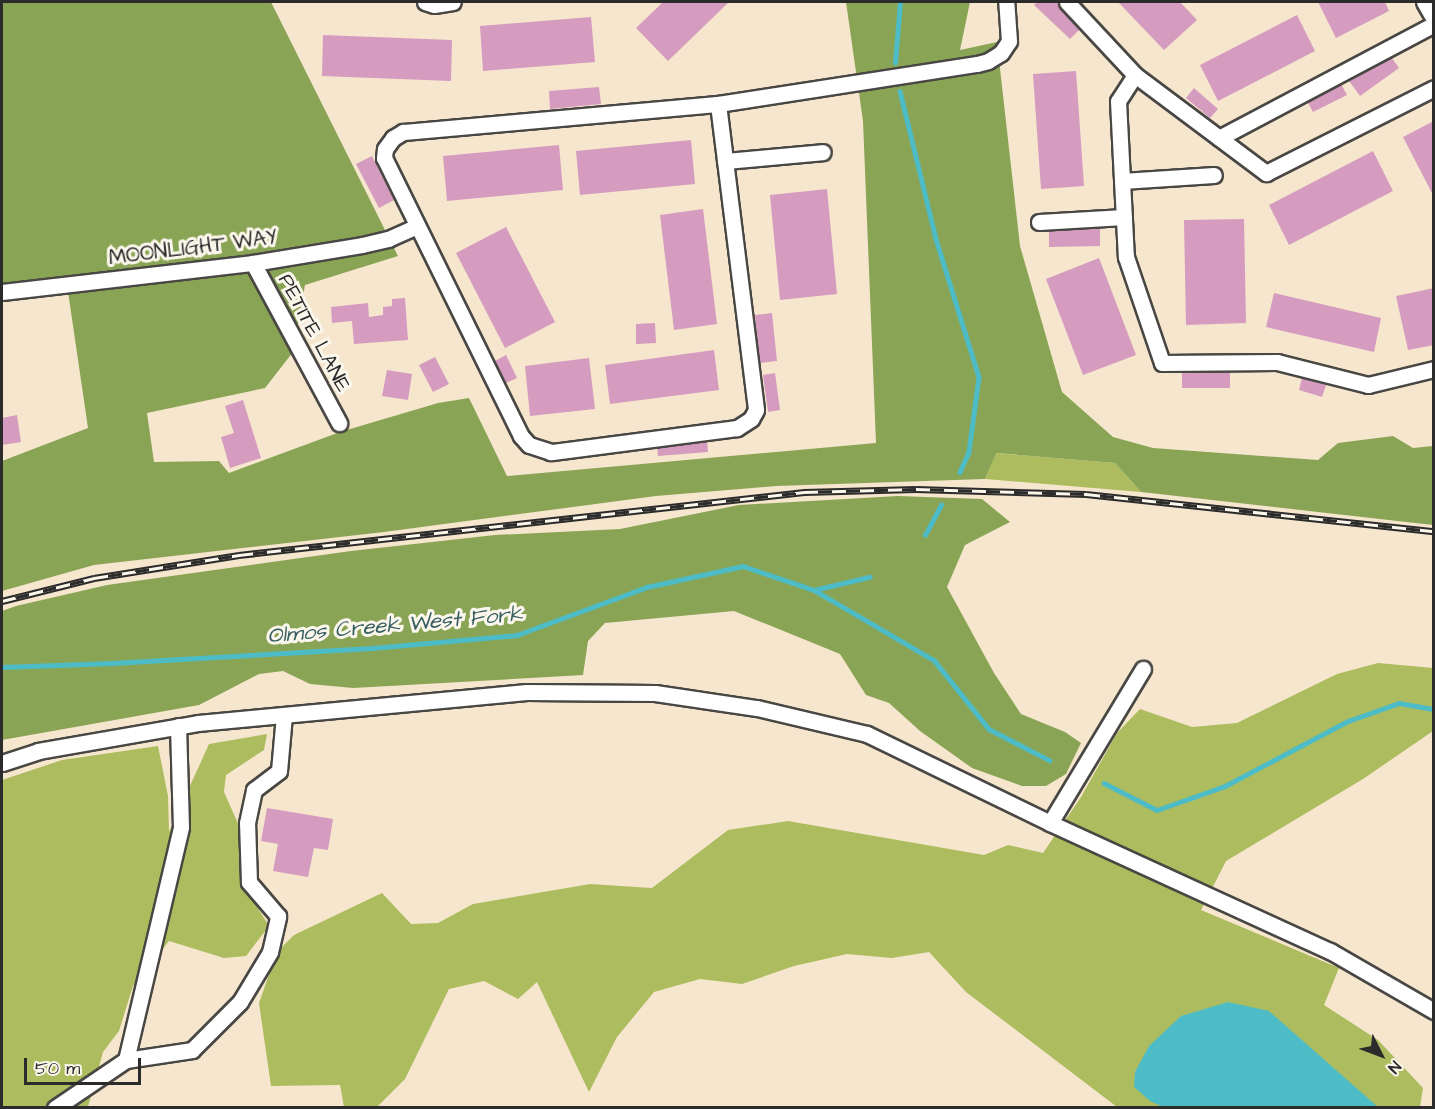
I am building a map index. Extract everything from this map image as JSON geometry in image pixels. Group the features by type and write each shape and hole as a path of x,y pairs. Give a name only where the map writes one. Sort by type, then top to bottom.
{"street":[{"path":"425,2 434,5 453,2"},
{"path":"718,104 756,410 751,418 737,428 551,452 529,445 521,436 384,158 385,149 393,138 403,132 718,104 988,61 1001,52 1009,41 1006,2"},
{"path":"1067,2 1135,75 1266,173 1434,88"},
{"path":"1424,2 1434,19"},
{"path":"1219,138 1434,24"},
{"path":"1135,75 1118,101 1125,257 1162,363 1277,362 1368,385 1434,369"},
{"path":"725,161 823,152"},
{"path":"1122,181 1214,175"},
{"path":"1039,222 1124,217"},
{"name":"MOONLIGHT WAY","path":"2,292 253,263 388,239 417,226"},
{"name":"PETITE LANE","path":"253,263 339,423"},
{"path":"1050,823 1143,669"},
{"path":"2,763 38,751 178,726 527,692 655,693 756,708 867,734 1050,823 1330,951 1434,1011"},
{"path":"55,1107 126,1059 192,1050 240,1002 270,952 278,916 249,882 247,823 254,790 279,771 284,715"},
{"path":"126,1059 181,827 178,726"}],"green space":[{"path":"2,2 271,2 398,256 305,285 293,352 265,388 147,413 154,462 219,461 229,473 340,432 438,403 469,398 507,476 876,443 863,121 846,2 970,2 960,50 997,42 1020,246 1062,392 1113,437 1153,448 1318,460 1338,443 1393,436 1413,448 1433,446 1433,525 1141,492 1115,463 996,453 985,479 776,486 656,496 384,532 94,565 2,591 2,461 88,428 66,278 2,284"},
{"path":"995,453 1115,463 1141,492 985,479"},
{"path":"898,496 982,499 1010,522 965,545 947,587 994,673 1021,714 1065,732 1081,743 1066,774 1046,786 1022,786 972,768 920,731 889,703 866,695 840,654 734,611 605,623 588,641 583,675 353,688 310,684 283,671 259,674 199,705 2,740 2,611 16,606 107,585 351,551 495,535 620,529 739,505"},
{"path":"1378,663 1433,668 1433,731 1363,779 1226,861 1201,910 1339,968 1324,1005 1378,1040 1423,1088 1420,1107 1117,1107 966,992 929,952 892,958 847,954 794,966 742,984 700,979 654,992 617,1037 589,1092 537,982 518,999 484,981 449,989 405,1079 377,1107 344,1107 340,1085 271,1086 259,1003 277,952 294,935 382,893 411,924 438,923 473,904 590,884 652,888 728,830 788,821 984,855 1008,845 1043,853 1081,797 1117,733 1140,709 1192,727 1237,723 1337,674"},
{"path":"267,734 264,750 226,775 224,792 244,837 249,894 269,926 246,956 224,958 169,941 133,986 119,1031 103,1052 88,1107 2,1108 2,780 62,760 158,746 168,796 169,832 209,744"}],"water":[{"path":"1228,1002 1269,1011 1378,1107 1163,1107 1150,1101 1134,1087 1135,1072 1149,1046 1181,1016"}],"building":[{"path":"663,2 729,2 668,61 636,28"},
{"path":"1037,2 1056,2 1083,26 1070,39 1034,5"},
{"path":"1118,2 1180,2 1197,20 1164,50"},
{"path":"1318,2 1385,2 1389,11 1336,38"},
{"path":"1297,15 1315,51 1218,101 1200,65"},
{"path":"591,17 595,62 483,71 480,26"},
{"path":"323,35 452,40 451,81 322,76"},
{"path":"1389,54 1399,68 1360,96 1349,81"},
{"path":"1076,71 1084,186 1041,189 1033,74"},
{"path":"1341,84 1347,95 1313,112 1307,101"},
{"path":"599,87 601,104 550,109 549,91"},
{"path":"1194,88 1218,109 1210,118 1186,98"},
{"path":"1434,121 1434,197 1403,137"},
{"path":"691,140 695,184 580,195 576,151"},
{"path":"559,145 563,190 447,201 443,156"},
{"path":"1373,151 1393,191 1289,245 1269,205"},
{"path":"372,156 394,200 379,208 356,164"},
{"path":"827,189 837,294 780,300 770,195"},
{"path":"703,209 717,324 674,330 660,215"},
{"path":"1244,219 1246,323 1186,325 1184,220"},
{"path":"506,227 555,322 505,348 456,253"},
{"path":"1100,227 1100,246 1049,247 1049,229"},
{"path":"1099,258 1136,355 1083,375 1046,279"},
{"path":"1434,288 1434,345 1408,350 1396,296"},
{"path":"1274,293 1381,318 1374,352 1266,327"},
{"path":"405,298 408,340 354,344 352,321 332,323 331,307 368,303 369,317 383,315 383,307 392,306 392,299"},
{"path":"772,313 777,361 759,363 755,315"},
{"path":"655,323 656,343 636,344 636,324"},
{"path":"714,350 719,390 610,404 605,365"},
{"path":"506,355 517,378 506,383 495,361"},
{"path":"435,357 449,384 433,392 419,365"},
{"path":"589,358 595,409 530,416 525,366"},
{"path":"1230,369 1230,388 1182,388 1182,370"},
{"path":"387,370 412,374 408,400 382,396"},
{"path":"775,373 780,410 768,412 763,375"},
{"path":"1302,378 1326,385 1322,397 1299,390"},
{"path":"243,400 261,458 230,468 221,437 234,433 225,406"},
{"path":"17,415 21,442 2,445 2,418"},
{"path":"707,441 708,452 658,456 657,445"},
{"path":"267,808 333,819 328,850 314,848 308,877 273,871 278,844 261,841"}],"waterway":[{"path":"895,63 900,2"},
{"path":"900,91 936,239 979,377 969,452 960,472"},
{"path":"925,535 941,505"},
{"name":"Olmos Creek West Fork","path":"2,667 372,648 517,635 647,587 743,566 814,590 934,660 989,729 1049,760"},
{"path":"814,590 869,577"},
{"path":"1104,783 1157,810 1225,786 1348,721 1399,703 1434,709"}],"railway":[{"path":"2,601 94,578 239,555 804,492 916,489 1086,494 1434,531"}]}
